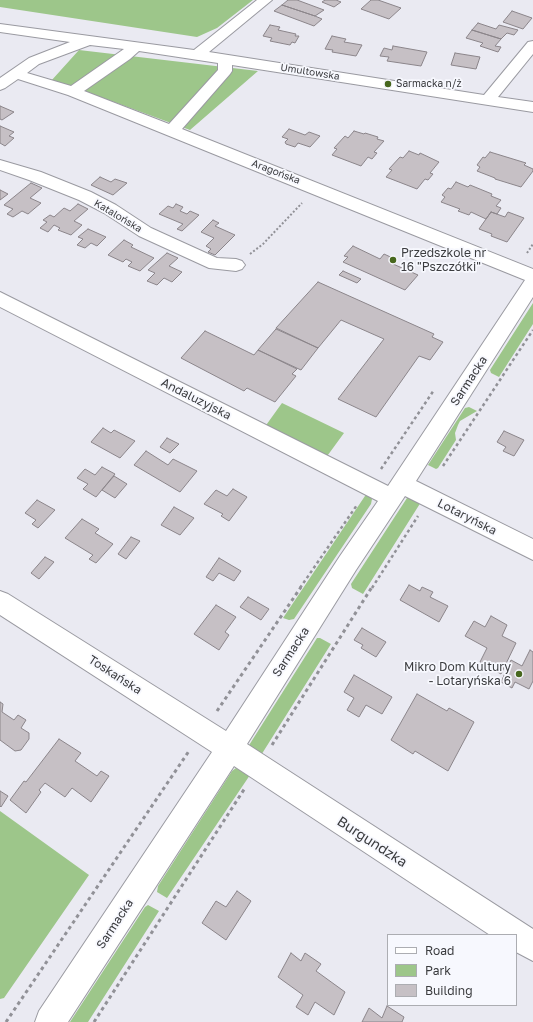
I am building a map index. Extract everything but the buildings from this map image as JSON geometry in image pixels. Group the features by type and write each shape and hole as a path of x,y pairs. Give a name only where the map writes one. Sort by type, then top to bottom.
{"street":[{"path":"197,55 265,0"},
{"name":"Umultowska","path":"0,28 225,59 533,107"},
{"name":"Umultowska","path":"0,36 87,40"},
{"path":"0,85 34,61 87,40"},
{"path":"488,100 533,45"},
{"path":"73,92 125,56 136,46"},
{"path":"45,82 54,70 58,52"},
{"path":"172,131 224,71 225,59"},
{"name":"Aragońska","path":"16,74 73,92 316,188 528,283"},
{"name":"Katalońska","path":"0,165 35,176 85,196 110,209 145,232 215,264 236,265"},
{"name":"Sarmacka","path":"50,1022 230,748 528,283"},
{"name":"Andaluzyjska","path":"0,298 369,487 396,491"},
{"name":"Lotaryńska","path":"396,491 429,498 533,550"},
{"name":"Toskańska","path":"0,602 230,748"},
{"name":"Burgundzka","path":"230,748 258,768 514,934"},
{"name":"Burgundzka","path":"517,936 533,946"}],"path":[{"path":"236,265 263,244 316,188"},
{"path":"528,283 533,244"},
{"path":"94,1022 258,768 429,498 434,478 481,410 533,330"},
{"path":"6,1022 119,853 436,388"}],"green space":[{"path":"0,0 253,0 217,28 197,37 0,7"},
{"path":"79,50 258,71 190,130 84,91 51,81"},
{"path":"533,303 533,324 499,377 491,373 490,370"},
{"path":"282,403 344,433 325,459 264,428"},
{"path":"469,407 477,411 460,421 455,433 456,440 438,468 436,469 428,465 465,408"},
{"path":"367,493 372,499 371,504 294,619 289,620 283,618"},
{"path":"411,497 421,502 363,594 352,588 351,584 407,498"},
{"path":"317,638 331,644 258,760 246,750"},
{"path":"236,768 250,775 167,898 157,892 158,886 232,771"},
{"path":"0,811 89,875 4,998 0,999"},
{"path":"148,905 159,911 88,1022 70,1022 145,907"}],"place":[{"name":"Sarmacka n/ż","path":"388,84"},
{"name":"Przedszkole nr 16 \"Pszczółki\"","path":"393,260"},
{"name":"Mikro Dom Kultury - Lotaryńska 6","path":"519,674"}]}
